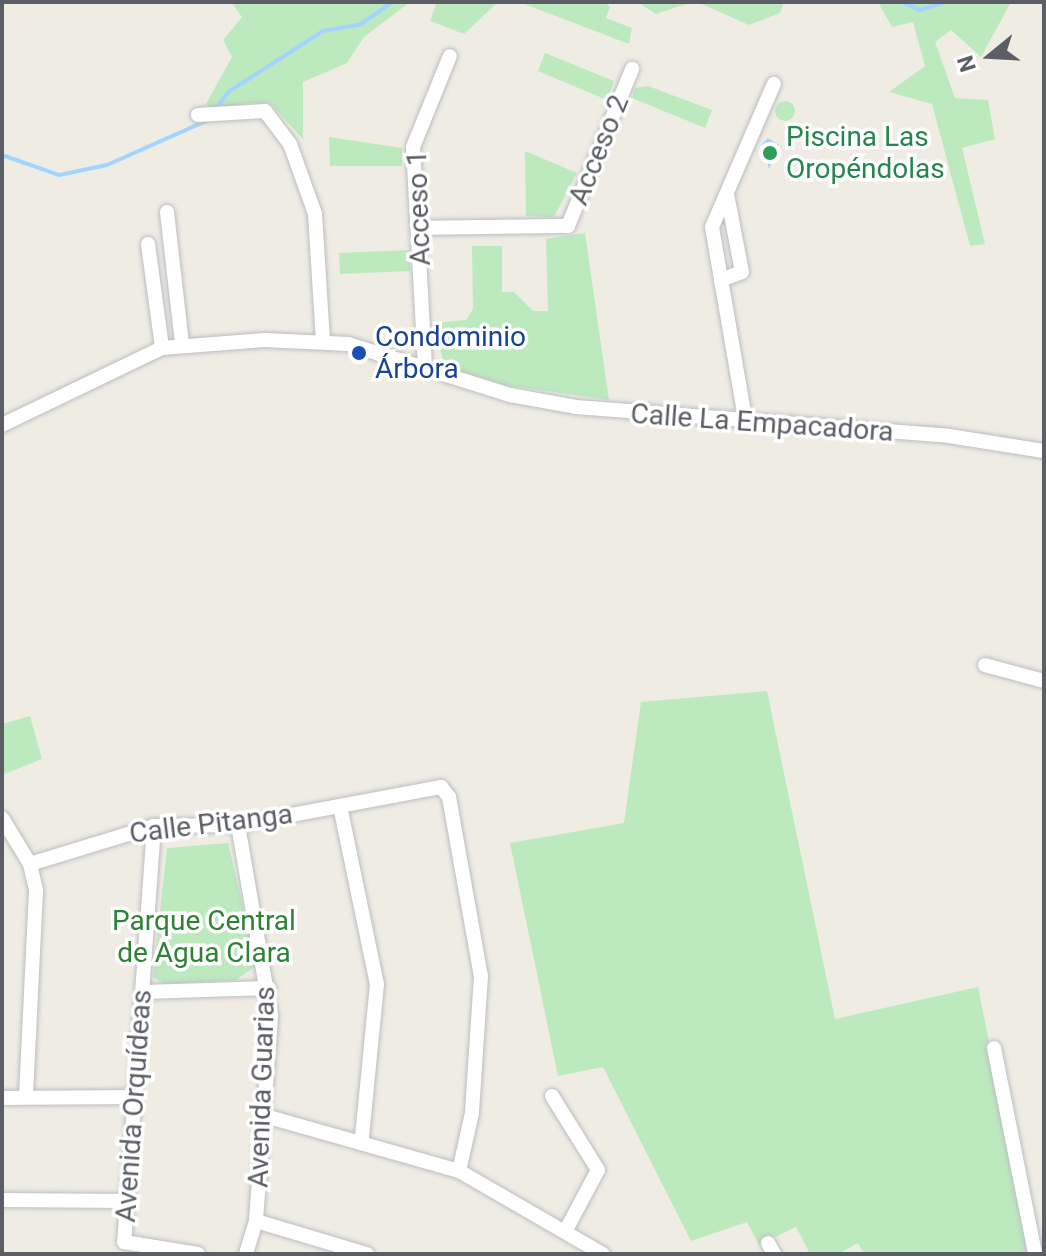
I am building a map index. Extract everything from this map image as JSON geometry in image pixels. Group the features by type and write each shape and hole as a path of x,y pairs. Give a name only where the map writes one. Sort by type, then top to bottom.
{"street":[{"name":"Acceso 1","path":"425,367 413,147 450,56"},
{"name":"Acceso 2","path":"418,228 568,226 632,69"},
{"path":"746,424 712,227 774,84"},
{"path":"198,115 217,118 265,111 290,144 315,214 323,342"},
{"path":"721,280 742,272 727,194"},
{"path":"167,212 182,343"},
{"path":"148,244 162,348"},
{"name":"Calle La Empacadora","path":"2,425 162,348 182,343 323,342 425,367 547,403 746,424 949,436 1044,451"},
{"path":"985,665 1044,681"},
{"name":"Calle Pitanga","path":"30,864 154,826 238,825 441,787 449,797 481,976 472,1113 459,1171"},
{"path":"340,806 377,984 362,1138"},
{"path":"2,818 30,864 37,939 26,1096"},
{"name":"Avenida Guarias","path":"238,825 269,988 265,1116 256,1221 246,1254"},
{"name":"Avenida Orquídeas","path":"154,826 124,1242 198,1254"},
{"path":"143,992 269,988"},
{"path":"994,1048 1035,1254"},
{"path":"552,1096 598,1170 566,1230"},
{"path":"2,1098 135,1097"},
{"path":"265,1116 362,1138 459,1171 603,1254"},
{"path":"2,1200 128,1201"},
{"path":"256,1221 367,1254"}],"green space":[{"path":"231,2 410,2 364,37 347,63 303,82 303,139 270,103 247,103 218,116 206,104 232,57 223,40 242,17"},
{"path":"437,2 498,2 464,34 430,21"},
{"path":"519,2 604,2 610,7 606,18 632,28 629,44"},
{"path":"637,2 692,2 656,14"},
{"path":"697,2 784,2 780,13 749,25"},
{"path":"878,2 1011,2 981,57 951,30 935,42 955,98 988,100 995,139 962,148 985,244 970,246 932,104 889,92 925,66 913,22 892,27"},
{"path":"545,53 614,81 607,100 538,71"},
{"path":"648,86 712,110 705,128 632,98 635,88"},
{"path":"785,101 792,104 795,111 792,118 785,121 778,118 775,111 778,104"},
{"path":"329,137 402,148 402,166 330,166"},
{"path":"525,151 577,173 554,217 526,216"},
{"path":"585,233 609,400 505,385 444,366 434,323 466,320 473,309 472,246 502,246 502,292 514,292 533,311 548,311 546,239"},
{"path":"409,250 410,271 340,274 339,253"},
{"path":"767,691 835,1019 978,987 1031,1254 864,1254 858,1243 838,1254 810,1254 796,1227 759,1245 747,1222 691,1241 603,1067 558,1076 510,843 624,823 641,702"},
{"path":"30,716 42,759 2,775 2,724"},
{"name":"Parque Central de Agua Clara","path":"228,843 257,965 236,980 164,984 153,977 167,848"}],"water":[{"name":"Piscina Las Oropéndolas","path":"768,138 779,145 769,169 762,144"}],"waterway":[{"path":"215,110 228,92 323,31 361,24 393,2"},
{"path":"902,2 920,10 946,2"},
{"path":"2,155 59,175 107,165 208,120"}],"place":[{"name":"Piscina Las Oropéndolas","path":"770,153"},
{"name":"Condominio Árbora","path":"359,353"}]}
